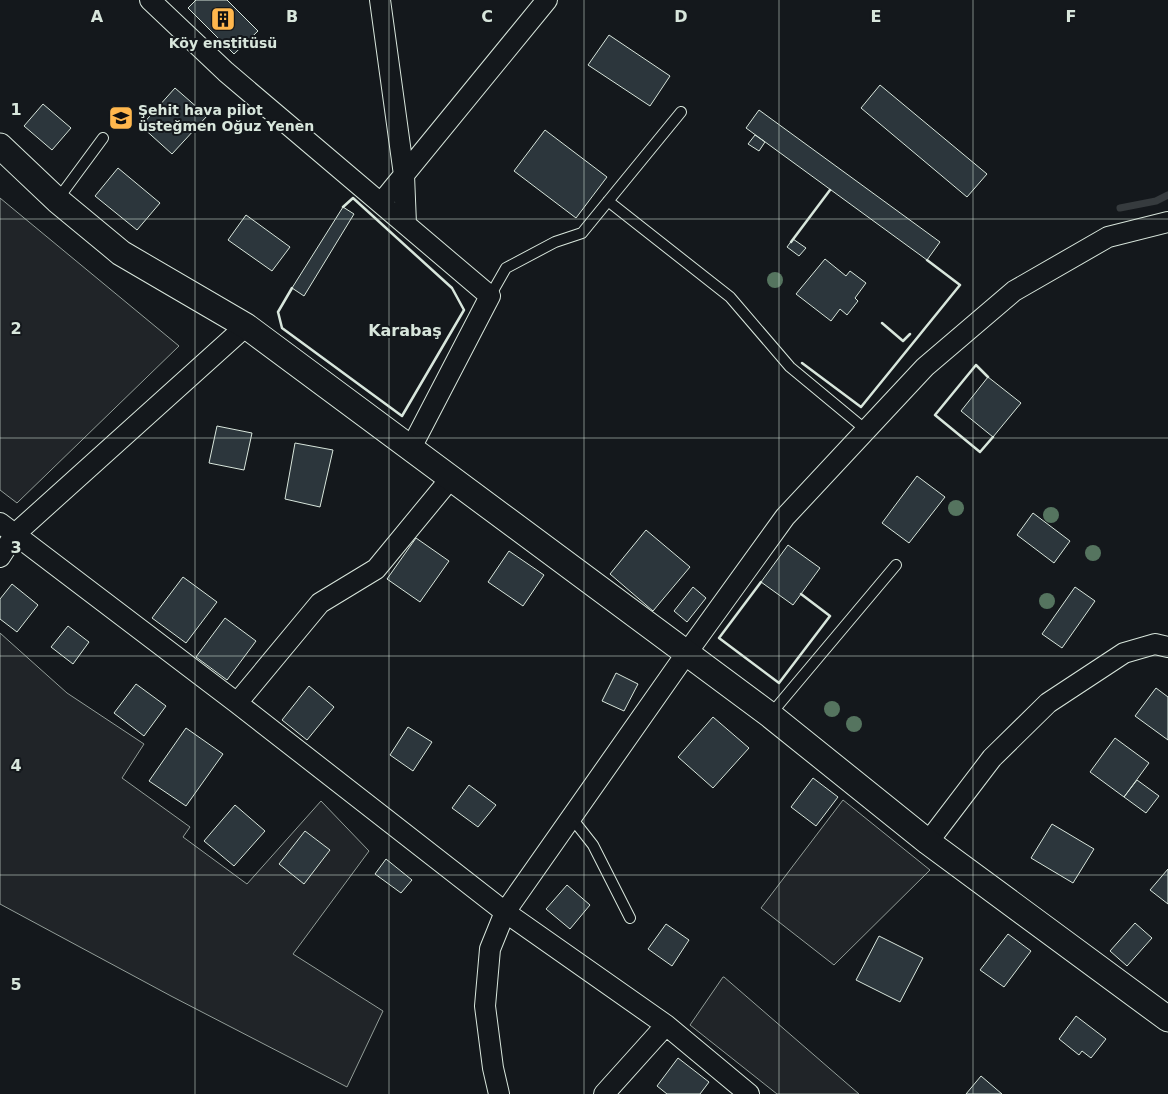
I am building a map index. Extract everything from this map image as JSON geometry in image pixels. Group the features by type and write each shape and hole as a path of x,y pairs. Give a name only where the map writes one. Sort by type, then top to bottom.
{"street":[{"path":"150,0 226,72 490,296 411,448"},
{"path":"380,0 404,175 406,224"},
{"path":"381,203 547,0"},
{"path":"0,146 57,200 121,254 246,326 770,715 928,842 1168,1019"},
{"path":"499,1094 493,1068 485,1006 490,948 505,912 686,654 785,518 925,366 1014,291 1108,237 1168,222"},
{"path":"0,557 7,528 246,326"},
{"path":"237,703 320,603 376,569 451,478"},
{"path":"7,528 237,703 505,912 666,1025 749,1094"},
{"path":"928,842 992,758 1048,703 1124,652 1156,644 1168,647"},
{"path":"604,1094 666,1025"}],"lane":[{"path":"490,296 506,268 555,242 582,233 681,112"},
{"path":"57,200 104,138"},
{"path":"608,201 730,297 790,366 866,430"},
{"path":"770,715 896,565"},
{"path":"571,817 593,845 630,918"}],"shaded area":[{"path":"0,198 179,346 17,503 0,490"},
{"path":"0,633 67,693 144,744 122,778 190,827 183,837 247,884 321,801 369,851 293,954 383,1011 347,1087 171,996 0,904"},
{"path":"843,800 930,870 834,965 761,908"},
{"path":"723,977 859,1094 777,1094 690,1025"}],"building":[{"name":"Köy enstitüsü","path":"196,0 227,0 258,31 234,54 188,8"},
{"path":"609,35 670,76 650,106 588,65"},
{"path":"880,85 987,174 967,197 861,108"},
{"path":"175,88 207,116 172,154 141,126"},
{"path":"43,104 71,128 52,150 24,126"},
{"path":"759,110 940,242 927,260 746,128"},
{"path":"545,130 607,177 576,218 514,171"},
{"path":"755,135 765,142 759,151 748,144"},
{"path":"118,168 160,203 137,230 95,196"},
{"path":"343,207 354,214 304,296 292,288"},
{"path":"246,215 290,247 272,271 228,240"},
{"path":"793,239 806,248 799,256 787,247"},
{"path":"825,259 846,276 850,271 866,283 855,298 858,301 847,315 840,309 831,321 796,294"},
{"path":"988,377 1021,403 993,437 961,411"},
{"path":"217,426 252,433 244,470 209,463"},
{"path":"295,443 333,450 320,507 285,499"},
{"path":"917,476 945,497 909,543 882,523"},
{"path":"1033,513 1070,541 1054,563 1017,535"},
{"path":"646,530 690,567 653,611 610,574"},
{"path":"416,538 449,561 420,602 387,579"},
{"path":"788,545 820,568 793,605 761,582"},
{"path":"509,551 544,575 523,606 488,582"},
{"path":"183,577 217,602 186,643 152,618"},
{"path":"12,584 38,605 17,632 0,619 0,599"},
{"path":"693,587 706,598 687,622 674,611"},
{"path":"1075,587 1095,601 1062,648 1042,634"},
{"path":"225,618 256,641 227,680 196,657"},
{"path":"68,626 89,642 73,664 51,647"},
{"path":"616,673 638,684 624,711 602,701"},
{"path":"136,684 166,706 144,736 114,713"},
{"path":"309,686 334,707 307,740 282,720"},
{"path":"1156,688 1168,697 1168,740 1135,716"},
{"path":"713,717 749,748 713,788 678,757"},
{"path":"408,727 432,742 413,771 390,755"},
{"path":"186,728 223,754 186,806 149,781"},
{"path":"1115,738 1149,763 1124,797 1090,772"},
{"path":"813,778 838,797 816,826 791,807"},
{"path":"1137,780 1159,796 1146,813 1124,797"},
{"path":"469,785 496,805 478,827 452,808"},
{"path":"235,805 265,831 234,866 204,841"},
{"path":"1052,824 1094,849 1073,883 1031,858"},
{"path":"305,831 330,850 304,884 279,864"},
{"path":"386,859 412,880 401,893 375,874"},
{"path":"1168,869 1168,904 1150,890"},
{"path":"567,885 590,905 570,929 546,909"},
{"path":"1135,923 1152,938 1127,966 1110,951"},
{"path":"666,924 689,940 672,966 648,949"},
{"path":"1008,934 1031,951 1004,987 980,970"},
{"path":"879,936 923,958 900,1002 856,980"},
{"path":"1076,1016 1106,1039 1091,1058 1082,1051 1079,1055 1059,1039"},
{"path":"678,1058 709,1082 700,1094 667,1094 657,1086"},
{"path":"981,1076 1002,1094 966,1094"}],"waterway":[{"path":"1120,208 1156,201 1168,195"}],"wall":[{"path":"791,242 830,190"},
{"path":"292,288 278,312 282,328 402,416 464,310 452,288 353,198 343,207"},
{"path":"802,363 861,407 960,285 927,260"},
{"path":"882,323 903,341 910,334"},
{"path":"988,377 976,365 935,415 980,452 993,437"},
{"path":"761,582 719,638 779,683 830,616 801,594"}],"place":[{"name":"Köy enstitüsü","path":"223,19"},
{"name":"Şehit hava pilot üsteğmen Oğuz Yenen","path":"121,118"}],"district":[{"name":"Karabaş","path":"405,330"}]}
